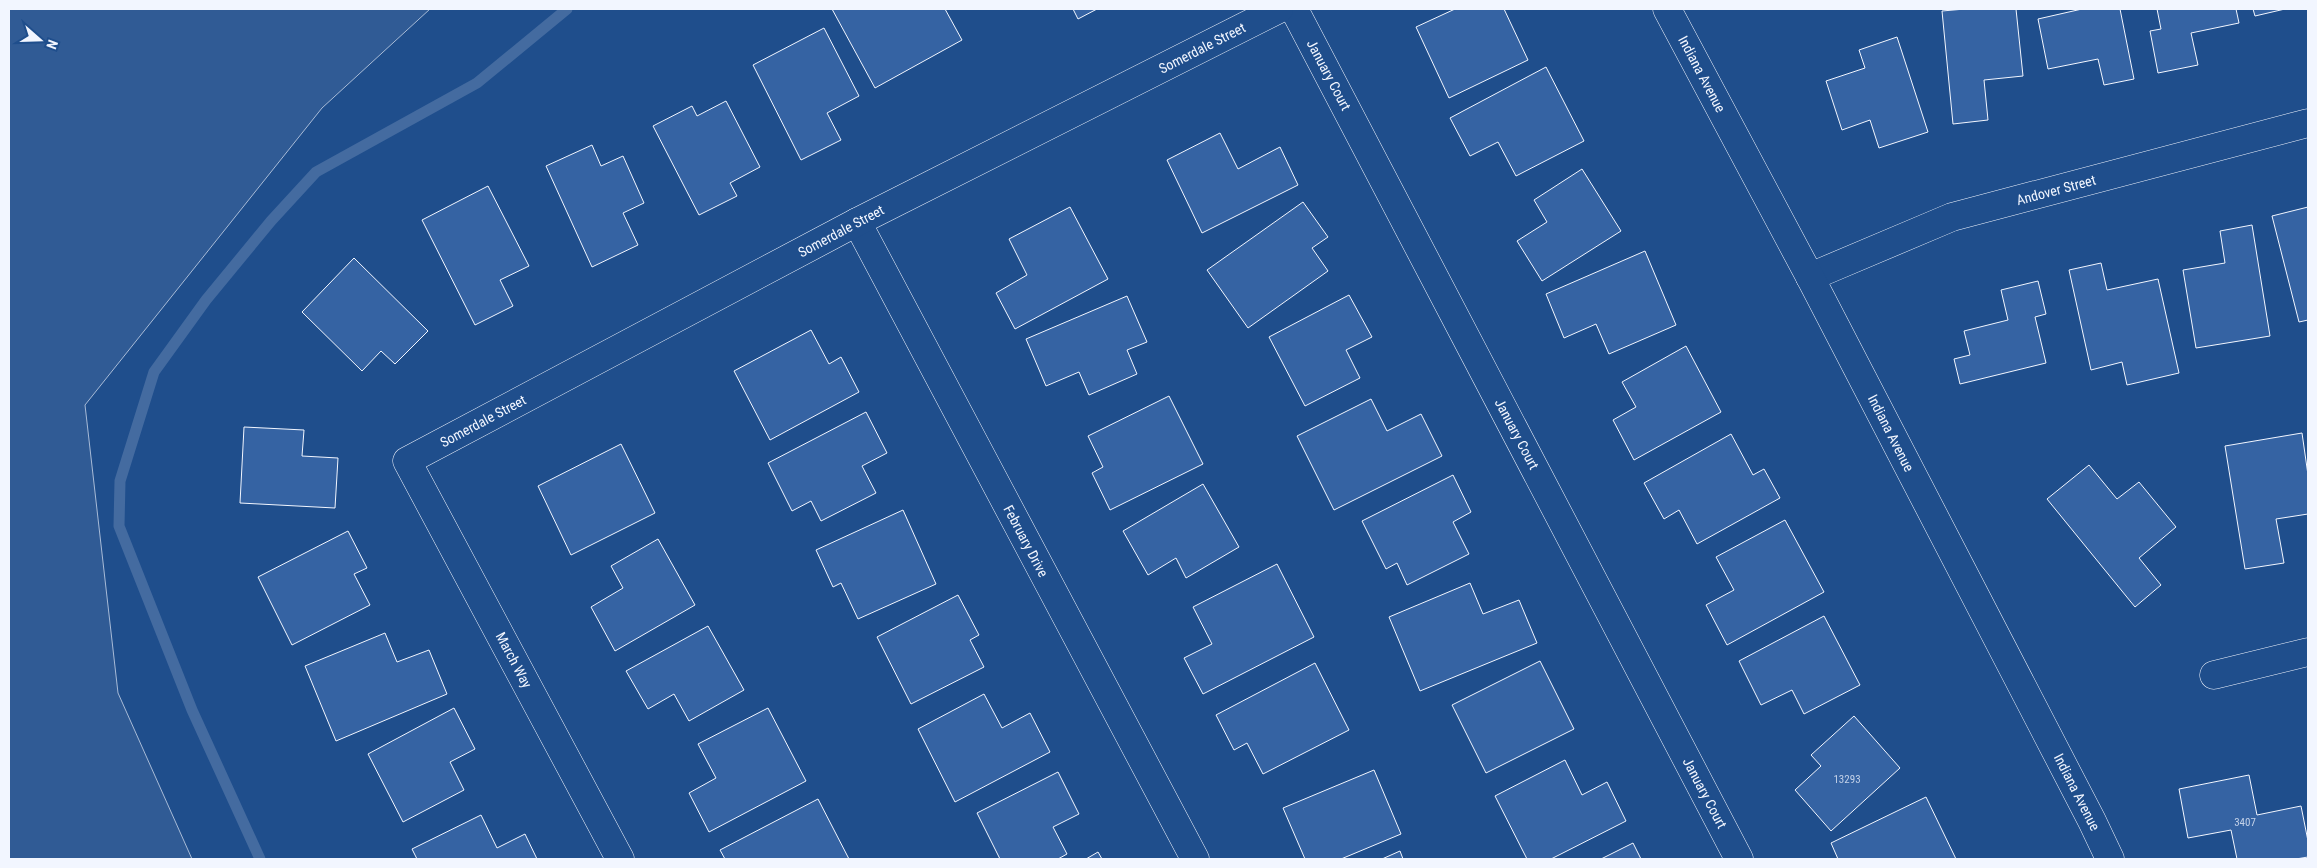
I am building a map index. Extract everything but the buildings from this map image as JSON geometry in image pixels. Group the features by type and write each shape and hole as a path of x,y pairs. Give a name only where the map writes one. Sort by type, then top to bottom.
{"street":[{"name":"Somerdale Street","path":"407,461 857,222 1278,9"},
{"name":"January Court","path":"1294,9 1739,859"},
{"name":"Indiana Avenue","path":"1667,9 1810,277 2110,859"},
{"name":"Andover Street","path":"1810,277 1952,217 2308,123"},
{"name":"February Drive","path":"857,222 1195,859"},
{"name":"March Way","path":"407,461 620,859"},
{"path":"2214,675 2308,652"}],"shaded area":[{"path":"9,9 430,9 322,108 85,405 118,693 192,859 9,859"}],"waterway":[{"path":"260,859 192,710 119,526 120,481 154,372 206,300 271,221 316,172 477,83 567,9"}]}
